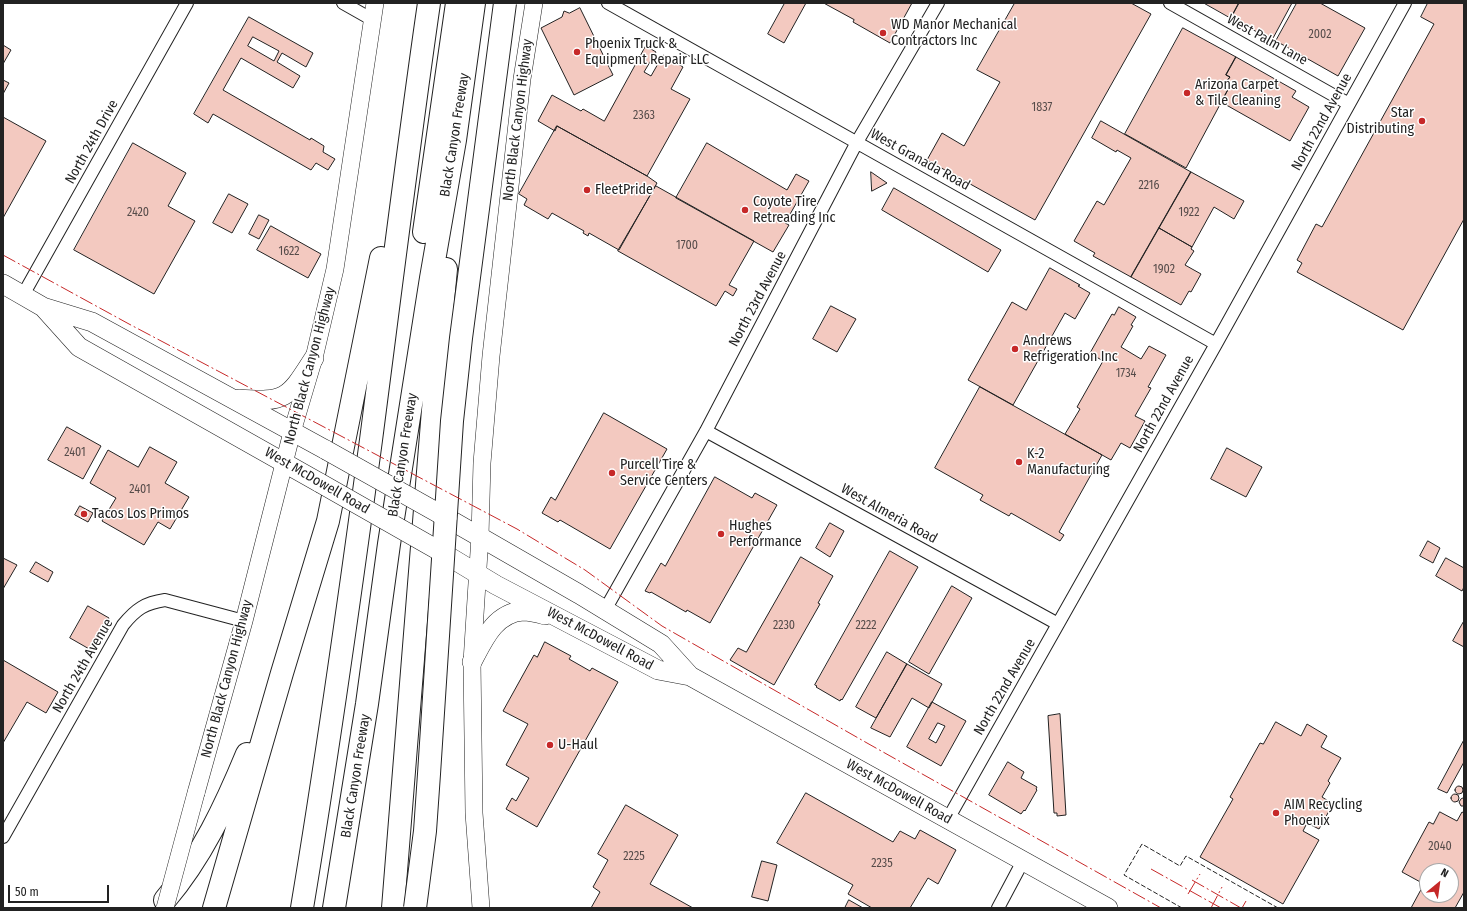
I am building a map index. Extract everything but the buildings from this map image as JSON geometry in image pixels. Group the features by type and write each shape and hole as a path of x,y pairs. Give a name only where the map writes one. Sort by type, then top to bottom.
{"highway":[{"path":"302,908 331,729 355,562 429,3"},
{"path":"348,824 342,810 347,768 457,3"},
{"name":"Black Canyon Freeway","path":"334,908 367,704 390,536 431,278 455,140 474,3"},
{"path":"415,908 425,831 452,421 461,338 505,3"},
{"path":"214,908 328,521 390,212 416,94"},
{"path":"393,908 450,227 455,140"},
{"path":"158,908 172,891 210,834 234,785 282,673"}],"main road":[{"name":"North Black Canyon Highway","path":"165,908 244,621 292,432 314,358 335,269 375,3"},
{"name":"North Black Canyon Highway","path":"481,908 474,813 472,662 480,536 482,463 491,356 524,65 534,3"},
{"name":"West McDowell Road","path":"3,284 44,307 92,322 480,536 661,644 690,676"},
{"name":"West McDowell Road","path":"44,307 79,347 478,574 658,670 690,676 1108,908"},
{"path":"232,398 266,401 283,397 294,388 314,358"},
{"path":"472,662 489,630 507,614 525,611 556,616"}],"street":[{"name":"North 24th Drive","path":"23,295 187,3"},
{"path":"343,3 373,20"},
{"name":"West Granada Road","path":"608,3 1216,344"},
{"name":"North 23rd Avenue","path":"605,610 706,431 857,142 938,3"},
{"name":"West Palm Lane","path":"1170,3 1350,104"},
{"name":"North 22nd Avenue","path":"948,819 1216,344 1405,3"},
{"name":"West Almeria Road","path":"706,431 1058,624"},
{"name":"North 24th Avenue","path":"3,837 123,625 132,615 141,607 152,602 165,600 244,621"},
{"path":"998,908 1024,861"}],"fence":[{"path":"1182,908 1124,875 1142,844 1180,866 1186,856 1278,908"}],"power":[{"path":"3,255 129,324 517,529 585,570 662,626 1161,908"},
{"path":"1151,869 1221,908"},
{"path":"1188,894 1200,874"},
{"path":"1192,880 1241,908"},
{"path":"1211,908 1222,887"},
{"path":"1242,908 1246,901"}],"place":[{"name":"WD Manor Mechanical Contractors Inc","path":"883,33"},
{"name":"Phoenix Truck & Equipment Repair LLC","path":"577,52"},
{"name":"Arizona Carpet & Tile Cleaning","path":"1187,93"},
{"name":"Star Distributing","path":"1422,121"},
{"name":"FleetPride","path":"587,190"},
{"name":"Coyote Tire Retreading Inc","path":"745,210"},
{"name":"Andrews Refrigeration Inc","path":"1015,349"},
{"name":"K-2 Manufacturing","path":"1019,462"},
{"name":"Purcell Tire & Service Centers","path":"612,473"},
{"name":"Tacos Los Primos","path":"84,514"},
{"name":"Hughes Performance","path":"721,534"},
{"name":"U-Haul","path":"550,745"},
{"name":"AIM Recycling Phoenix","path":"1276,813"}]}
